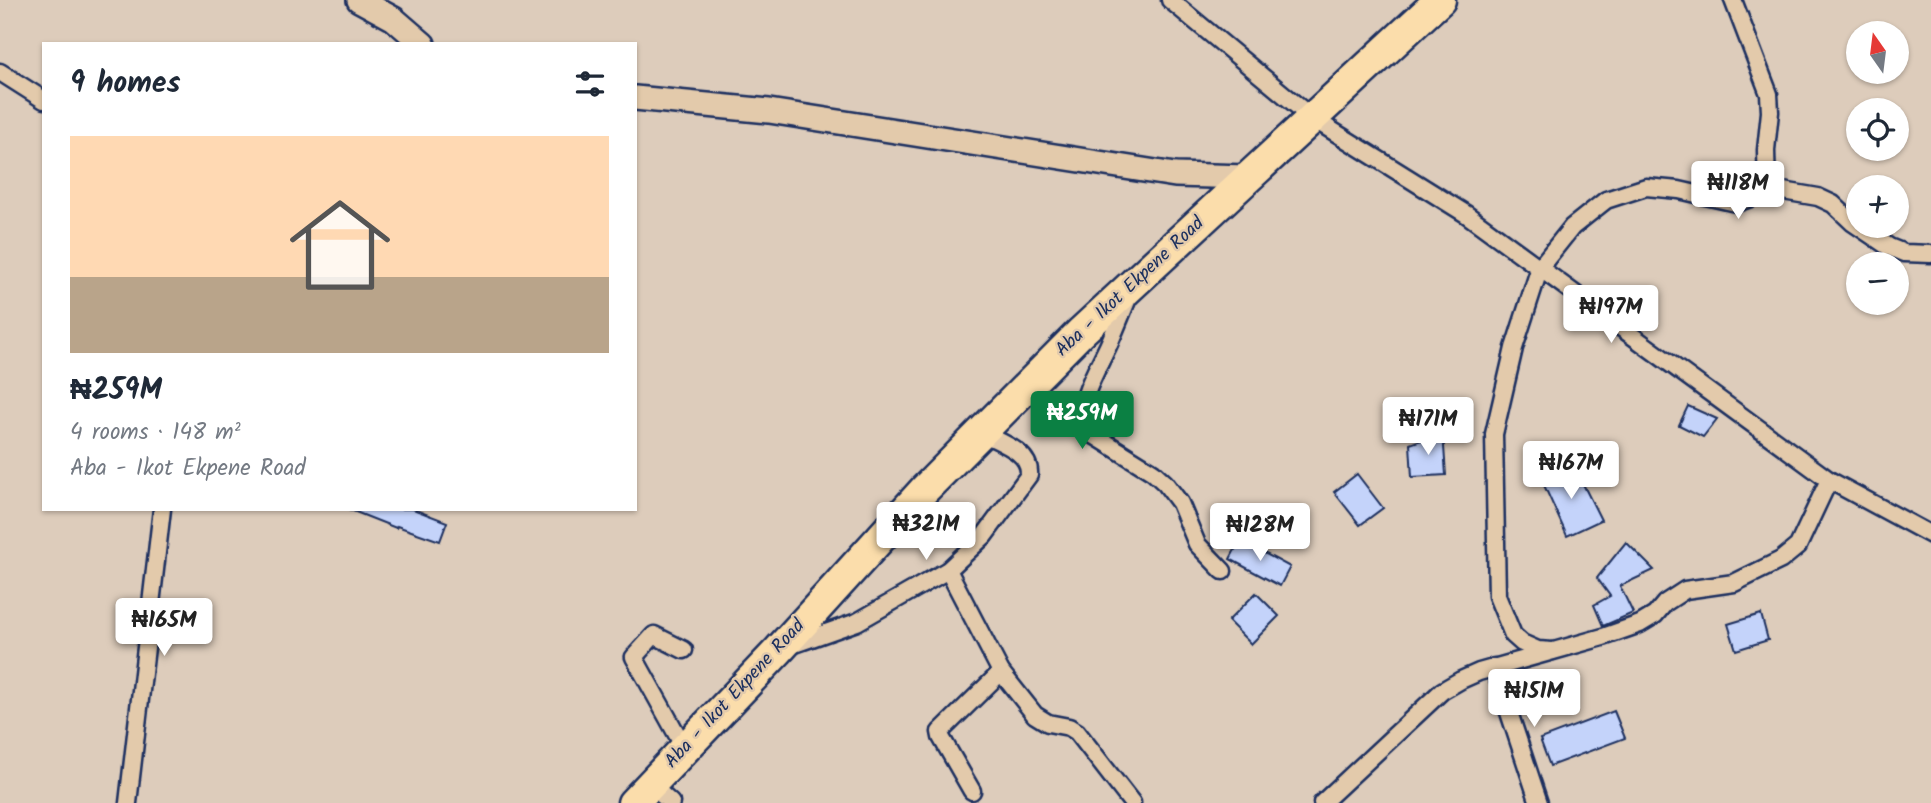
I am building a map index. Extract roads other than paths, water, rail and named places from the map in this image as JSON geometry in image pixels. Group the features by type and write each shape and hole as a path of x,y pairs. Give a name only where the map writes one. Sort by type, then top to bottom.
{"highway":[{"name":"Aba - Ikot Ekpene Road","path":"652,797 685,749 981,432 1080,333 1440,0"}],"street":[{"path":"359,0 394,19 421,42"},
{"path":"1170,0 1312,118 1466,215 1829,480 1931,535"},
{"path":"1732,0 1769,94 1767,192"},
{"path":"0,72 42,99"},
{"path":"637,98 769,111 1175,174 1248,177"},
{"path":"1552,651 1538,650 1522,643 1513,635 1497,596 1494,434 1514,348 1539,267 1572,227 1606,200 1646,187 1679,190 1736,203 1767,192 1783,191 1818,197 1833,204 1852,222 1889,247 1904,253 1931,254"},
{"path":"1133,284 1112,339 1092,379 1081,418 1084,429 1153,472 1165,483 1180,503 1197,544 1223,571"},
{"path":"778,650 857,622 948,570 984,536 1029,475 1028,461 1023,455 981,432"},
{"path":"1322,803 1443,691 1461,680 1498,666 1640,624 1685,590 1734,583 1781,560 1798,546 1829,480"},
{"path":"128,803 162,511"},
{"path":"948,570 1001,672 1035,715 1048,723 1069,727 1077,732 1132,803"},
{"path":"684,650 654,635 634,657 685,749"},
{"path":"1513,635 1498,666 1539,803"},
{"path":"972,790 940,732 1001,672"}]}
